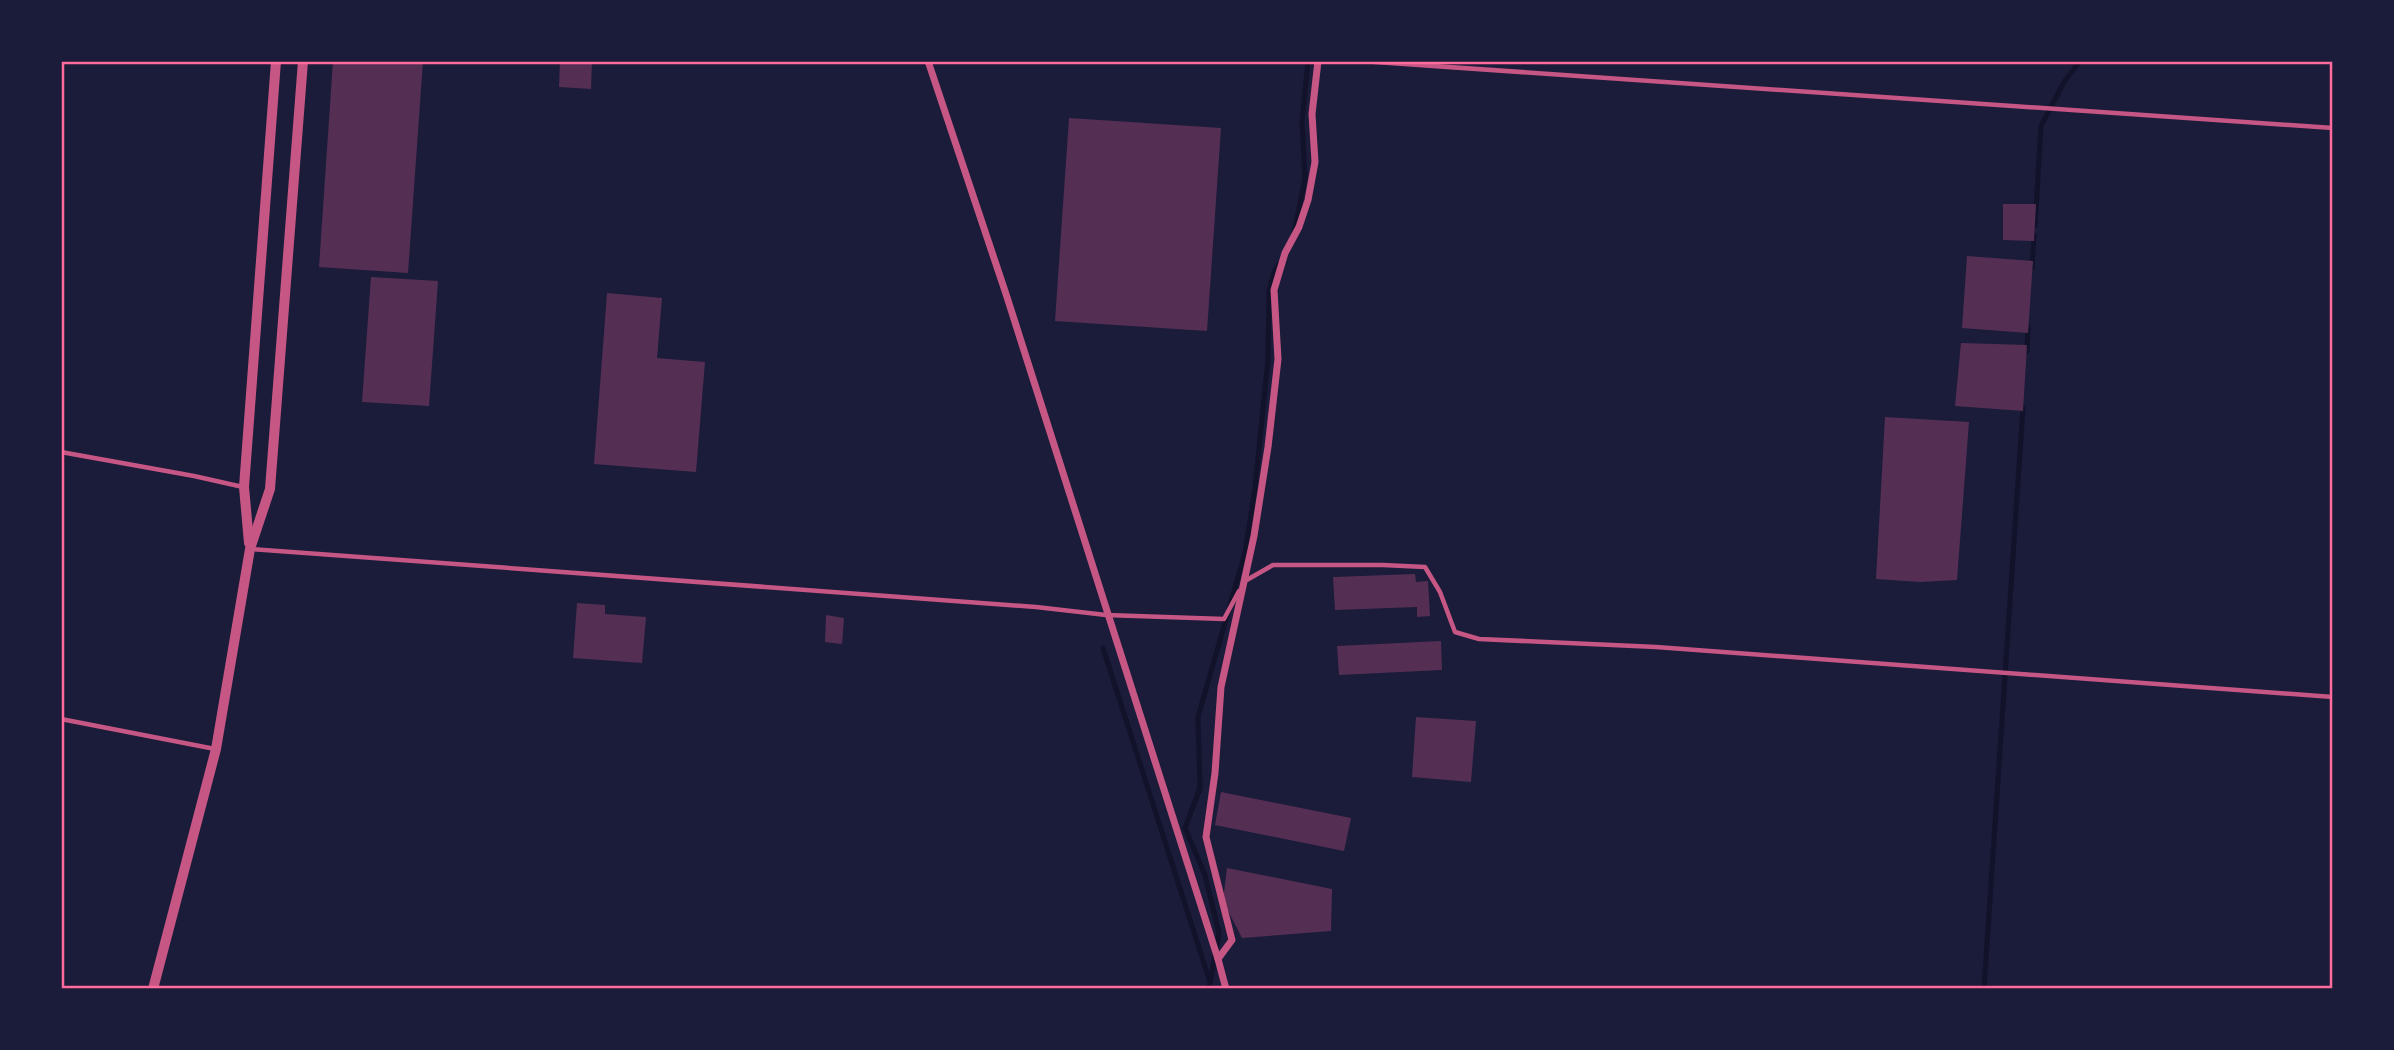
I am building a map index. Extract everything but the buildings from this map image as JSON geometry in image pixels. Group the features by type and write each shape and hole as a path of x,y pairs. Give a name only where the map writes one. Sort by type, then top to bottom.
{"street":[{"path":"250,549 244,488 276,61"},
{"path":"153,989 216,749 250,549 270,489 303,61"},
{"path":"928,61 1006,295 1226,989"},
{"path":"1218,959 1232,940 1206,837 1215,773 1221,687 1246,580 1268,447 1278,359 1274,290 1285,253 1299,227 1308,200 1315,162 1311,114 1318,61"}],"lane":[{"path":"1361,61 2333,128"},
{"path":"61,452 194,476 244,488"},
{"path":"250,549 1036,607 1106,615 1224,619 1246,580 1273,565 1425,567 1440,592 1455,632 1479,639 1670,648 2333,696"},
{"path":"61,719 216,749"}],"waterway":[{"path":"1294,233 1305,179 1302,121 1308,61"},
{"path":"2035,226 2041,126 2064,82 2080,61"},
{"path":"2032,268 2034,235"},
{"path":"1209,989 1219,933 1205,875 1185,828 1200,788 1198,717 1245,553 1255,488 1268,360 1269,292 1274,272 1280,263"},
{"path":"2027,351 2028,326"},
{"path":"1984,989 2023,407"},
{"path":"1103,648 1209,979"}]}
